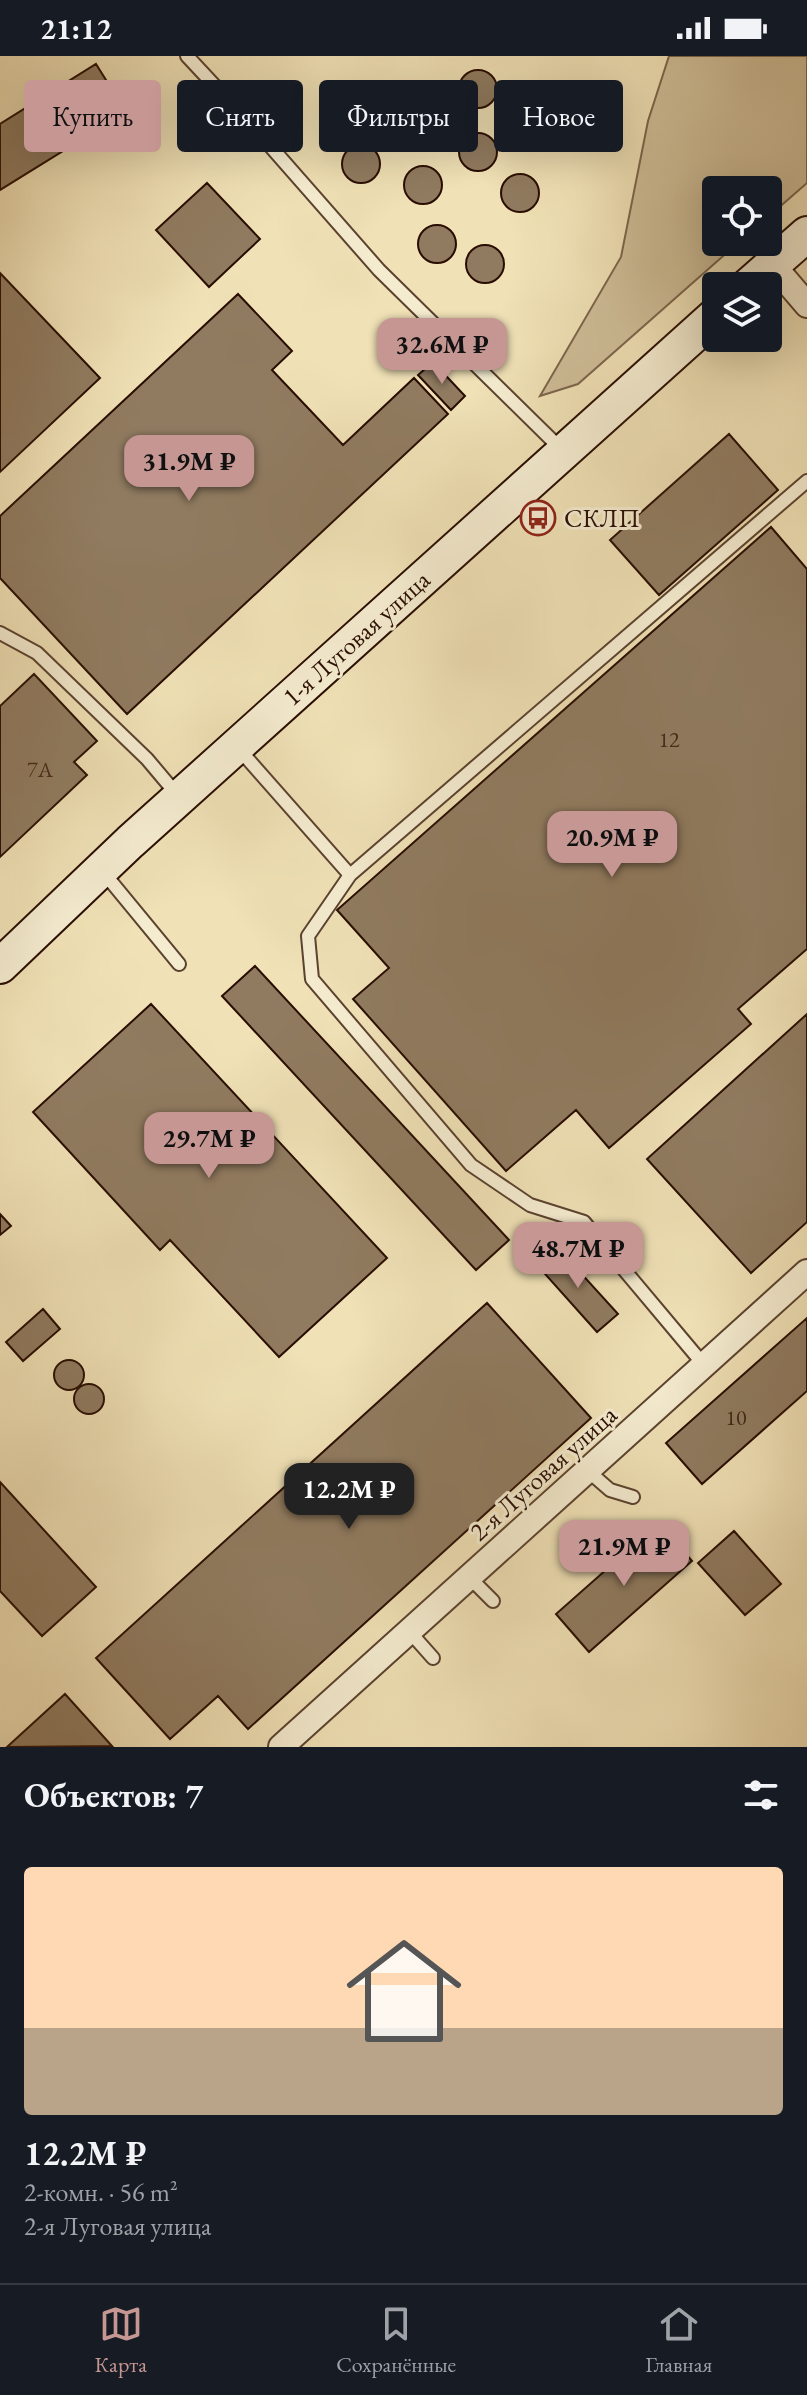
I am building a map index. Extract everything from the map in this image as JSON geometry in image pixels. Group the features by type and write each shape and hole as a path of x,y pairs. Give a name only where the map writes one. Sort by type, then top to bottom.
{"main road":[{"path":"763,272 807,234"},
{"name":"1-я Луговая улица","path":"0,966 179,797 702,328"}],"street":[{"path":"782,289 807,305"},
{"name":"2-я Луговая улица","path":"281,1747 807,1272"}],"lane":[{"path":"187,56 379,270 563,452"},
{"path":"704,1365 584,1222 530,1205 471,1165 312,979 308,936 350,875 807,481"},
{"path":"0,633 37,653 147,759 179,797"},
{"path":"236,746 350,875"},
{"path":"102,870 179,964"},
{"path":"587,1470 610,1490 633,1497"},
{"path":"469,1577 493,1601"},
{"path":"409,1631 433,1658"}],"shaded area":[{"path":"669,56 807,56 807,183 782,205 782,176 702,176 702,256 723,256 578,384 540,396 621,257 648,121"}],"building":[{"path":"96,64 106,80 70,80"},
{"path":"478,70 491,76 494,98 478,108 478,80 462,80"},
{"path":"24,109 24,152 61,152 0,190 0,124"},
{"path":"478,133 491,139 494,152 497,152 491,165 478,171 465,165 459,152 478,152"},
{"path":"347,152 375,152 378,157 378,171 368,181 354,181 344,171 342,164"},
{"path":"423,166 436,172 442,185 436,198 423,204 410,198 404,185 410,172"},
{"path":"520,174 533,180 539,193 533,206 520,212 507,206 501,193 507,180"},
{"path":"207,183 260,239 209,287 156,230"},
{"path":"437,225 450,231 456,244 450,257 437,263 424,257 418,244 424,231"},
{"path":"485,245 498,251 504,264 498,277 485,283 472,277 466,264 472,251"},
{"path":"0,273 100,378 0,472"},
{"path":"238,294 292,351 272,370 343,445 414,378 448,414 127,714 0,578 0,516"},
{"path":"433,362 465,396 451,410 418,375"},
{"path":"729,434 778,490 659,595 610,540"},
{"path":"771,527 807,569 807,949 738,1009 751,1024 609,1148 576,1110 506,1171 353,999 389,968 337,910"},
{"path":"34,674 97,741 74,762 87,775 0,857 0,706"},
{"path":"255,966 509,1240 476,1270 222,996"},
{"path":"151,1004 387,1258 279,1357 170,1240 160,1250 33,1112"},
{"path":"807,1014 807,1222 751,1273 647,1159"},
{"path":"0,1214 11,1226 0,1235"},
{"path":"558,1248 618,1314 597,1332 538,1266"},
{"path":"487,1303 591,1418 248,1729 218,1696 170,1739 96,1658"},
{"path":"43,1309 60,1329 23,1361 6,1342"},
{"path":"807,1318 807,1391 702,1484 666,1443"},
{"path":"69,1360 80,1364 84,1375 80,1386 69,1390 58,1386 54,1375 58,1364"},
{"path":"89,1384 100,1388 104,1399 100,1410 89,1414 78,1410 74,1399 78,1388"},
{"path":"0,1482 96,1587 42,1636 0,1591"},
{"path":"659,1523 692,1561 589,1652 556,1614"},
{"path":"734,1531 781,1584 745,1615 698,1563"},
{"path":"65,1694 112,1746 7,1747"}],"place":[{"name":"СКЛП","path":"538,518"}]}
